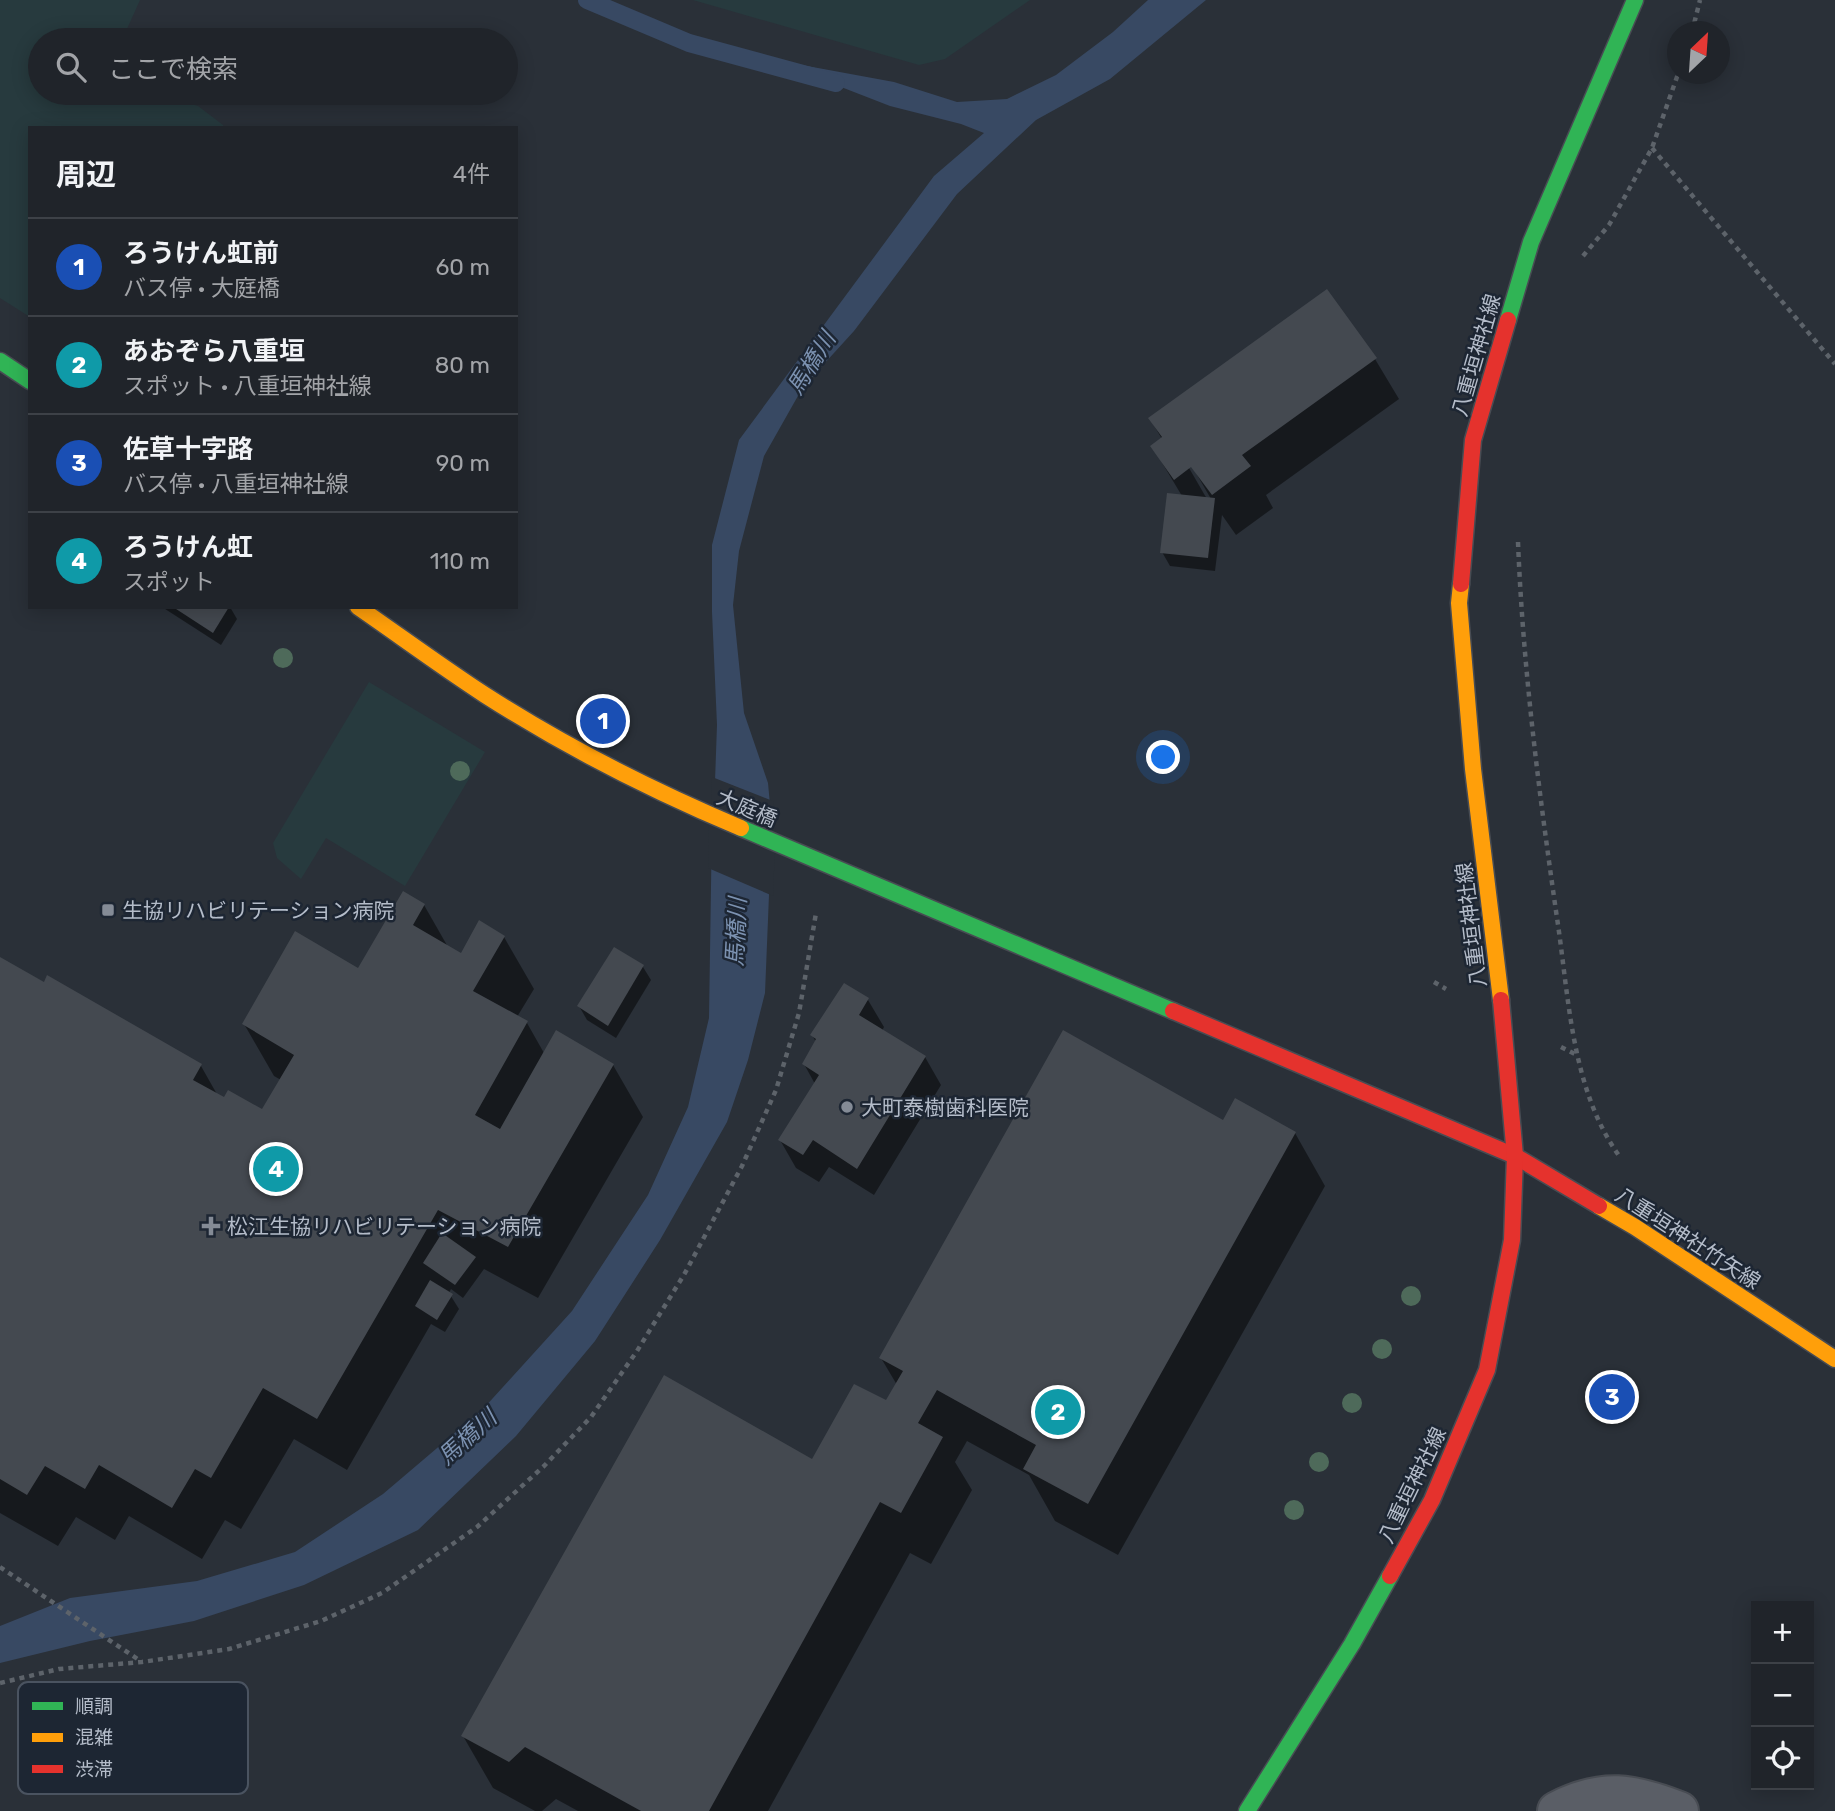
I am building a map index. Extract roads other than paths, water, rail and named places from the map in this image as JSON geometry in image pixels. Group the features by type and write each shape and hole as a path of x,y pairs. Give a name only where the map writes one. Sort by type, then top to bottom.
{"main road":[{"name":"八重垣神社線","path":"1247,1811 1352,1644 1432,1500 1487,1370 1512,1240 1515,1156 1501,1001 1473,769 1460,603 1473,440 1531,242 1635,0"},
{"path":"0,361 28,381"},
{"name":"大庭橋","path":"361,609 485,695 569,745 682,803 824,864"},
{"name":"八重垣神社竹矢線","path":"824,864 1515,1156 1635,1227 1835,1359"}],"street":[{"path":"1557,1811 1597,1796 1624,1794 1679,1811"}],"water":[{"name":"馬橋川","path":"1148,0 1206,0 1110,79 1036,120 957,194 854,331 803,387 764,456 739,551 733,605 744,713 768,783 773,837 714,810 717,725 712,545 739,440 934,176 984,133 961,124 890,106 769,59 894,82 957,102 1007,99 1056,75 1113,32"},
{"name":"馬橋川","path":"712,820 771,846 765,993 748,1060 727,1122 660,1240 595,1341 516,1436 418,1530 304,1585 194,1621 90,1641 0,1663 0,1626 70,1598 197,1581 295,1552 383,1494 483,1409 572,1311 648,1195 688,1107 709,1018"}],"waterway":[{"path":"587,0 689,43 836,83"}],"place":[{"name":"ろうけん虹前","path":"603,721"},
{"name":"生協リハビリテーション病院","path":"108,910"},
{"name":"大町泰樹歯科医院","path":"847,1107"},
{"name":"ろうけん虹","path":"276,1169"},
{"name":"松江生協リハビリテーション病院","path":"211,1226"},
{"name":"佐草十字路","path":"1612,1397"},
{"name":"あおぞら八重垣","path":"1058,1412"}]}
